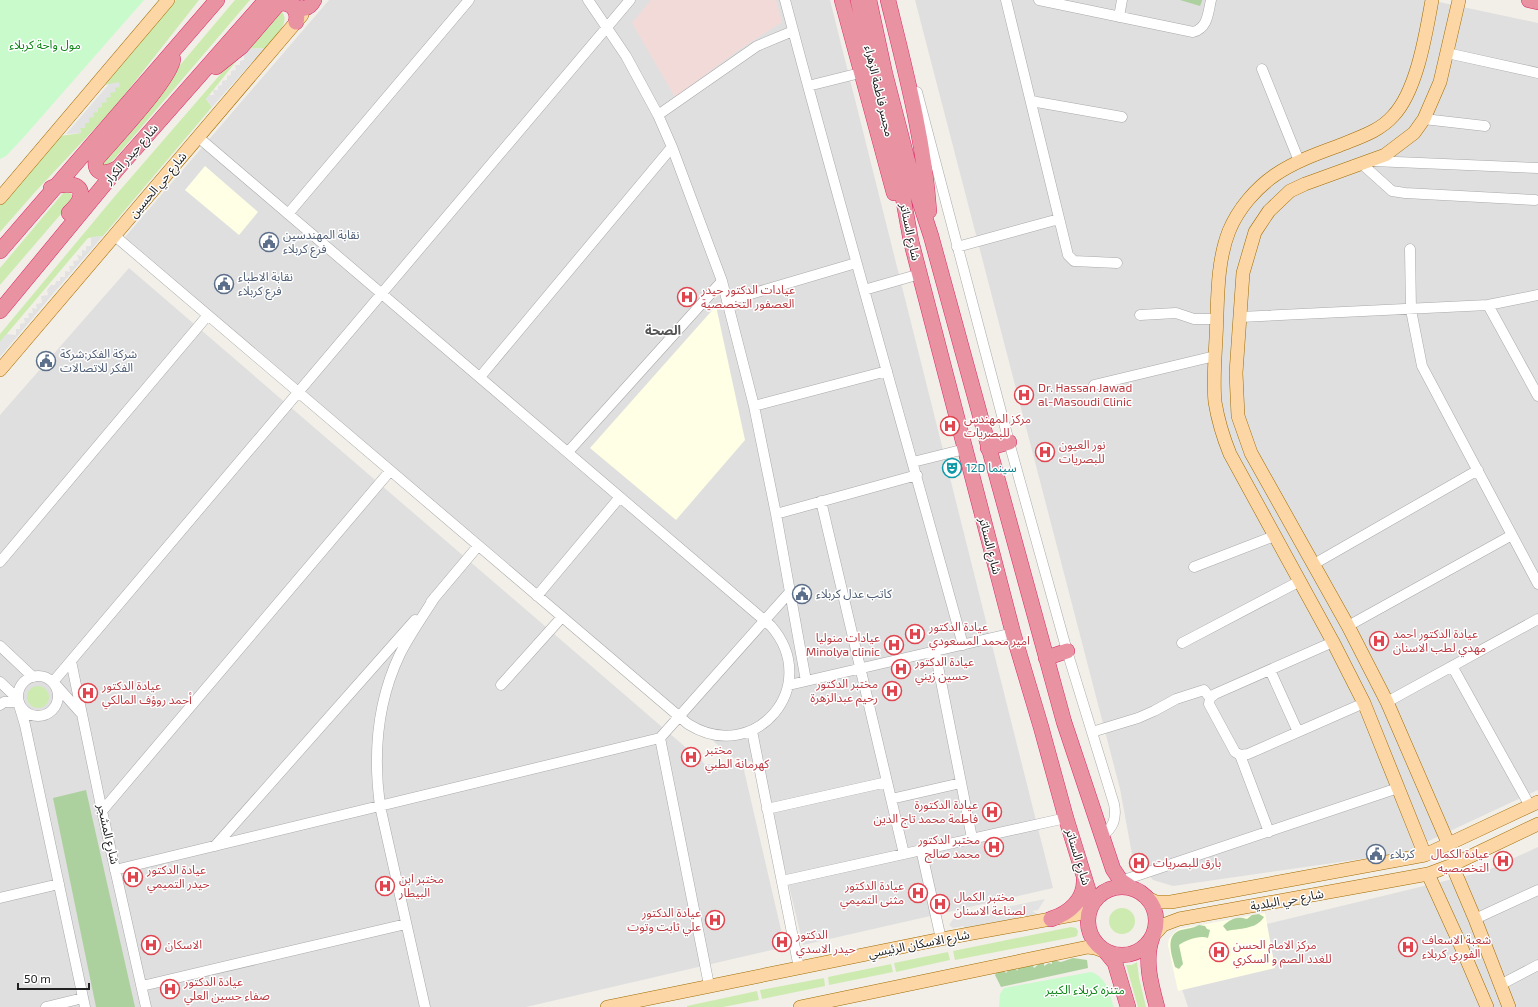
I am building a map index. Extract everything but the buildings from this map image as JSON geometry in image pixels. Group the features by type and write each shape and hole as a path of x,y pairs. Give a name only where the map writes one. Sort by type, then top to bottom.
{"highway":[{"path":"0,251 174,50 207,7 217,0"},
{"name":"شارع حيدر الكرار","path":"5,305 118,168 266,0"},
{"path":"842,0 890,182 911,241"},
{"name":"مجسر فاطمة الزهراء","path":"858,0 906,180"},
{"name":"مجسر فاطمة الزهراء","path":"869,0 887,81 906,180"},
{"path":"888,0 905,68 925,175 932,236"},
{"path":"1529,0 1538,2"},
{"path":"194,83 241,47 278,4 284,2 301,9 313,2"},
{"path":"291,4 297,14 296,22"},
{"path":"118,168 104,173 96,168 96,160 167,74 173,64 174,50"},
{"name":"شارع السناتر","path":"906,180 932,236 988,448 1064,722 1112,869 1125,884"},
{"name":"شارع السناتر","path":"906,180 911,241 1013,634 1066,818 1084,874 1091,899 1090,908"},
{"path":"0,241 37,198 55,186 65,184 74,185 80,191 80,199 36,255 5,305"},
{"path":"988,448 1009,442"},
{"path":"1046,658 1068,651"},
{"path":"1041,727 1048,735 1056,736 1063,730 1064,722"},
{"path":"1051,763 1052,755 1060,749 1069,750 1075,756"},
{"path":"1051,919 1067,911 1077,902 1084,889 1084,874"},
{"path":"1128,1007 1110,958 1091,938 1087,919 1094,900 1106,890 1125,884 1139,891 1147,898 1155,912 1155,929 1149,949 1149,966 1150,980 1157,1007"},
{"path":"1110,958 1116,955 1127,956 1137,952 1146,946 1152,937"}],"main road":[{"path":"2,193 168,0"},
{"path":"1425,855 1364,703 1333,642 1274,536 1224,439 1218,420 1215,400 1215,356 1219,280 1223,255 1234,220 1244,205 1260,187 1275,176 1299,161 1358,138 1379,128 1393,116 1404,102 1416,73 1425,41 1432,0"},
{"path":"1459,0 1440,82 1424,119 1414,133 1385,155 1305,184 1290,191 1269,211 1255,232 1243,273 1236,373 1238,416 1251,453 1348,626 1387,702 1449,845 1534,804"},
{"name":"شارع حي الحسين","path":"0,370 313,2"},
{"path":"1508,1007 1475,919 1452,865 1538,824"},
{"name":"شارع حي البلدية","path":"1147,898 1156,902 1167,902 1425,855 1449,845"},
{"name":"شارع حي البلدية","path":"1152,937 1160,928 1172,921 1428,874 1452,865"},
{"path":"1323,873 1321,882 1322,886 1328,893"},
{"path":"1428,874 1487,1007"},
{"path":"1304,877 1310,883 1310,896"},
{"name":"شارع الاسكان الرئيسي","path":"607,1007 625,1005 710,985 941,939 1051,919 1084,912 1090,908"},
{"path":"800,1007 1088,947 1095,948 1110,958"}],"street":[{"path":"288,214 469,0"},
{"path":"588,0 626,56 658,115 722,281 754,406 776,514 806,681"},
{"path":"53,683 70,661 630,0"},
{"path":"785,0 856,263 917,475 963,645"},
{"path":"1006,0 1068,256 1072,260 1117,263"},
{"path":"1039,0 1193,32 1200,30 1205,24 1211,0"},
{"path":"1119,16 1122,0"},
{"path":"658,115 757,46 793,31"},
{"path":"1447,53 1538,73"},
{"path":"905,68 912,79 918,94 1009,442 1068,651 1112,797 1116,813 1115,819 1112,827 1101,837"},
{"path":"1262,69 1299,161"},
{"path":"808,86 860,72"},
{"path":"1031,101 1122,117"},
{"path":"1424,119 1485,126"},
{"path":"115,236 679,717 694,728 717,736 732,736 752,731 766,722 774,713 782,703 789,685 789,666 785,647 779,636 765,620 198,138"},
{"path":"480,377 672,148"},
{"path":"1366,162 1538,168"},
{"path":"1366,162 1392,191 1535,200"},
{"path":"957,247 1059,219"},
{"path":"1410,249 1411,310 1422,366 1538,584"},
{"path":"727,301 856,263"},
{"path":"864,290 920,274"},
{"path":"568,452 722,281"},
{"path":"1240,317 1411,310 1488,305 1538,295"},
{"path":"1488,305 1538,396"},
{"path":"1140,315 1176,313 1194,319 1217,319"},
{"path":"0,562 208,315"},
{"path":"1094,385 1215,356"},
{"path":"754,406 887,371"},
{"path":"913,462 965,449"},
{"path":"1314,564 1478,470"},
{"path":"102,811 390,471"},
{"path":"776,514 917,475"},
{"path":"537,596 620,497"},
{"path":"821,501 904,854"},
{"path":"1348,626 1512,535"},
{"path":"1194,567 1274,536"},
{"path":"215,846 435,597 478,546"},
{"path":"1182,643 1300,581"},
{"path":"115,870 660,738 789,593"},
{"path":"425,1007 380,806 376,779 376,755 378,726 386,693 408,639 435,597"},
{"path":"501,685 562,617"},
{"path":"1387,702 1538,619"},
{"path":"789,685 1013,634"},
{"path":"1269,832 1240,755 1235,752 1209,704 1210,698 1215,694 1333,642"},
{"path":"0,646 33,676"},
{"path":"935,651 972,838"},
{"name":"شارع المشجر","path":"70,661 146,1007"},
{"path":"1452,666 1534,804"},
{"path":"1270,670 1298,732"},
{"path":"46,1007 84,1002 58,884 26,725 18,702 19,687 27,679 33,676 44,677 53,683 69,699 82,715"},
{"path":"0,682 27,714 39,717 46,716 58,702 57,689 53,683"},
{"path":"1092,732 1138,718 1176,699 1204,690 1210,698"},
{"path":"0,705 4,702 18,702"},
{"path":"1240,755 1248,754 1364,703"},
{"path":"752,731 799,968"},
{"path":"660,738 710,985"},
{"path":"767,809 887,782"},
{"path":"891,799 961,783"},
{"path":"1125,884 1269,832 1398,788"},
{"path":"782,880 1066,818"},
{"path":"921,850 941,939"},
{"path":"0,898 58,884"},
{"path":"1475,919 1538,890"},
{"path":"142,986 406,924"},
{"path":"1500,985 1538,965"}],"shaded area":[{"path":"329,0 830,0 1053,888 803,945 760,763 733,758 125,237"},
{"path":"651,0 776,0 782,22 739,50 675,97 632,23"},
{"path":"915,0 1430,0 1538,23 1538,790 1403,853 1173,886 1153,880 1132,854 1120,789"},
{"path":"265,48 212,107 206,99 209,95 214,95 213,90 218,90 218,86 222,85 222,81 227,80 227,76 231,75 231,71 236,70 235,65 240,65 240,61 244,60 244,56 241,56 246,49"},
{"path":"119,82 120,87 115,88 115,92 110,93 111,97 106,98 107,102 102,103 102,107 98,108 98,112 93,113 94,117 89,118 89,123 85,123 85,128 80,128 81,133 66,134 109,84"},
{"path":"205,166 258,212 239,235 185,190"},
{"path":"103,236 0,357 0,342 6,334 16,335 16,329 20,329 20,324 25,323 24,318 29,318 28,313 33,313 32,308 37,309 36,304 42,303 41,296 48,295 47,290 51,285 55,285 56,281 60,281 60,277 65,277 65,271 70,272 69,266 74,266 73,261 79,260 77,255 82,256 82,250 86,251 86,246 91,246 91,237"},
{"path":"129,268 705,764 743,766 785,947 526,1007 0,1007 0,415"},
{"path":"716,306 745,440 676,520 590,448"},
{"path":"1538,847 1538,1007 1188,1007 1177,974 1172,947 1486,871"},
{"path":"1045,899 1038,910 1032,911 1037,914 964,929 964,926 953,928 949,925 954,918"},
{"path":"1265,913 1275,968 1178,991 1168,945 1169,939 1174,933 1179,929"}],"green space":[{"name":"مول واحة كربلاء","path":"0,0 144,0 23,138 6,156 0,159"},
{"path":"176,0 199,0 115,107 36,191 0,232 0,205 60,136 81,133 80,128 106,98 109,84 105,85"},
{"path":"235,0 250,0 116,157 109,164 103,166 104,155"},
{"path":"1180,0 1202,0 1202,1 1200,6"},
{"path":"281,11 285,20 283,25 265,48 246,49 206,99 212,107 103,236 88,238 0,342 0,334 115,196 244,47"},
{"path":"66,192 72,194 73,200 0,285 0,268 63,193"},
{"path":"38,686 46,689 49,697 46,705 38,708 30,705 27,697 30,689"},
{"path":"86,790 135,1007 96,1007 53,798"},
{"path":"1122,908 1131,912 1135,921 1131,930 1122,934 1113,930 1109,921 1113,912"},
{"path":"1259,914 1264,917 1261,921 1247,928 1227,931 1223,926 1234,919 1247,919 1252,915"},
{"path":"1199,925 1205,926 1210,930 1208,938 1193,938 1179,945 1183,964 1179,969 1175,967 1170,946 1172,936 1181,930"},
{"path":"1071,927 1076,928 1078,931 1077,936 955,960 953,951"},
{"path":"948,952 950,960 896,972 894,963"},
{"path":"1073,958 1087,960 1088,968 1001,987 995,975 998,970 1003,970 1006,973 1010,968 1016,968 1017,971 1019,967 1032,964 1034,968 1039,964 1044,963 1044,966 1049,963 1052,964 1052,960 1061,962"},
{"path":"1137,962 1146,1007 1138,1007 1126,965 1132,965"},
{"path":"891,964 893,972 829,985 828,977"},
{"name":"متنزه كربلاء الكبير","path":"1091,972 1101,978 1107,986 1114,1007 999,1007 1000,994 1004,988"},
{"path":"824,978 825,986 762,999 760,990"},
{"path":"757,991 759,1000 723,1007 687,1007 687,1006"}],"place":[{"name":"نقابة المهندسين فرع كربلاء","path":"269,242"},
{"name":"نقابة الاطباء فرع كربلاء","path":"224,284"},
{"name":"عيادات الدكتور حيدر العصفور التخصصية","path":"687,297"},
{"name":"شركة الفكر;شركة الفكر للاتصالات","path":"46,361"},
{"name":"Dr. Hassan Jawad al-Masoudi Clinic","path":"1024,395"},
{"name":"مركز المهندس للبصريات","path":"950,426"},
{"name":"نور العيون للبصريات","path":"1045,452"},
{"name":"12D سينما","path":"952,468"},
{"name":"كاتب عدل كربلاء","path":"802,594"},
{"name":"عيادة الدكتور امير محمد المسعودي","path":"915,634"},
{"name":"عيادة الدكتور احمد مهدي لطب الاسنان","path":"1379,641"},
{"name":"عيادات منوليا Minolya clinic","path":"894,645"},
{"name":"عيادة الدكتور حسين زيني","path":"901,669"},
{"name":"مختبر الدكتور رحيم عبدالزهرة","path":"892,691"},
{"name":"عيادة الدكتور أحمد روؤف المالكي","path":"88,693"},
{"name":"مختبر كهرمانة الطبي","path":"691,757"},
{"name":"عيادة الدكتورة فاطمة محمد تاج الدين","path":"992,812"},
{"name":"مختبر الدكتور محمد صالح","path":"994,847"},
{"name":"كربلاء","path":"1376,854"},
{"name":"عيادة الكمال التخصصيه","path":"1503,861"},
{"name":"بارق للبصريات","path":"1139,863"},
{"name":"عيادة الدكتور حيدر التميمي","path":"133,877"},
{"name":"مختبر ابن البيطار","path":"385,886"},
{"name":"عيادة الدكتور مثنى التميمي","path":"918,893"},
{"name":"مختبر الكمال لصناعة الاسنان","path":"940,904"},
{"name":"عيادة الدكتور علي ثابت وتوت","path":"715,920"},
{"name":"الدكتور حيدر الاسدي","path":"782,942"},
{"name":"الاسكان","path":"151,945"},
{"name":"شعبة الاسعاف الفوري كربلاء","path":"1408,947"},
{"name":"مركز الامام الحسن للغدد الصم و السكري","path":"1219,952"},
{"name":"عيادة الدكتور صفاء حسين العلي","path":"170,989"}],"district":[{"name":"الصحة","path":"663,330"}]}
